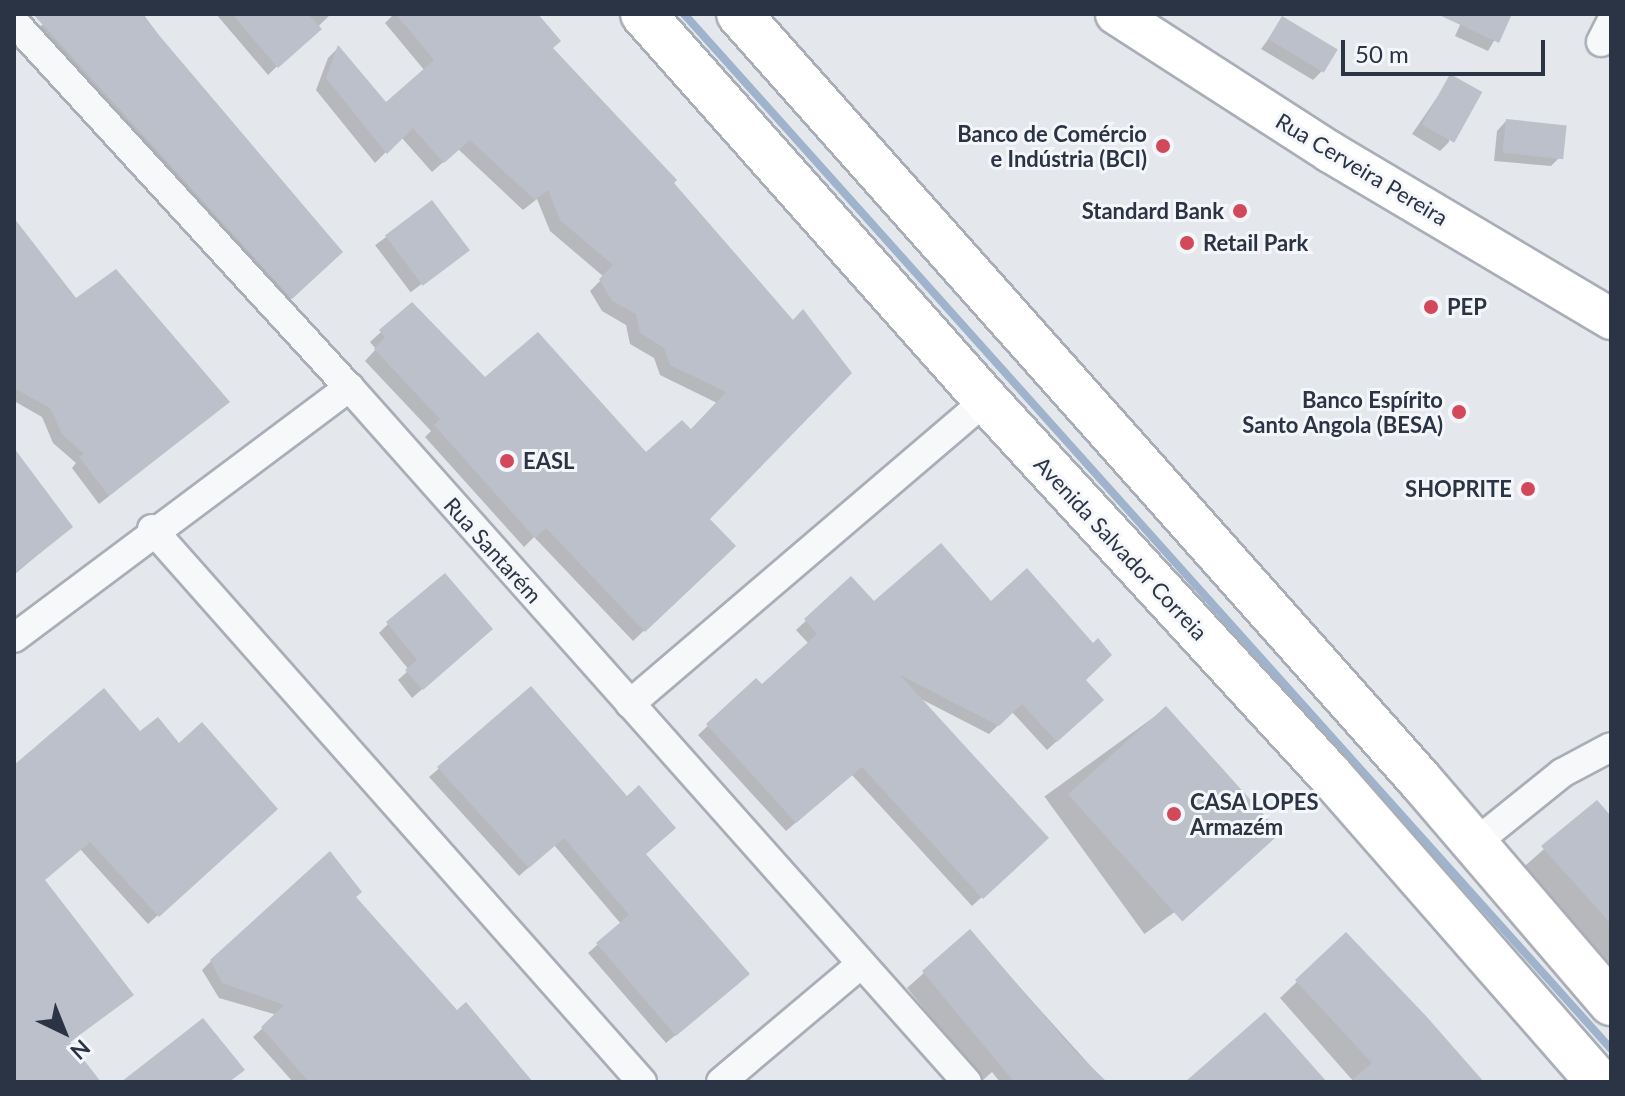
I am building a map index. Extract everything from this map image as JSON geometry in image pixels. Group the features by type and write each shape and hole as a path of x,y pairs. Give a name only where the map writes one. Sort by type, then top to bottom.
{"main road":[{"name":"Avenida Salvador Correia","path":"643,14 986,400 1331,776 1599,1082"},
{"path":"739,14 1611,1003"},
{"name":"Rua Cerveira Pereira","path":"1116,14 1330,152 1611,319"}],"street":[{"name":"Rua Santarém","path":"14,22 349,387 967,1082"},
{"path":"14,638 152,529 349,387"},
{"path":"630,704 986,400"},
{"path":"152,529 642,1082"},
{"path":"1474,844 1562,773 1611,747"},
{"path":"721,1082 861,964"}],"building":[{"path":"33,14 141,14 343,252 292,299"},
{"path":"232,14 308,14 322,29 278,68"},
{"path":"396,14 538,14 561,41 553,48 677,180 674,183 793,320 803,309 852,373 710,519 736,546 645,632 546,528 535,538 434,425 440,419 374,349 385,337 379,330 412,302 485,377 538,332 646,452 682,420 691,429 726,392 670,365 664,348 640,333 636,314 612,301 599,279 613,265 560,220 548,190 535,200 470,140 444,163 413,128 387,154 326,78 338,45 386,102 434,60"},
{"path":"1437,14 1512,14 1499,43"},
{"path":"1282,16 1338,49 1324,73 1268,39"},
{"path":"1450,74 1482,92 1454,143 1422,125"},
{"path":"1506,119 1567,125 1563,159 1502,153"},
{"path":"432,200 470,250 423,286 385,236"},
{"path":"14,218 76,298 116,269 230,402 109,496 79,457 84,454 62,434 50,408 14,388"},
{"path":"14,448 73,527 14,574"},
{"path":"941,543 991,601 1027,568 1093,643 1098,638 1112,655 1086,680 1104,700 1057,742 1022,704 999,726 900,675 1049,838 983,899 862,767 796,823 706,724 756,678 762,684 817,634 804,619 851,576 874,601"},
{"path":"445,573 493,629 423,690 405,670 417,660 386,622"},
{"path":"531,686 627,796 639,785 676,828 646,854 750,974 676,1036 596,943 629,915 564,838 529,868 437,767"},
{"path":"104,688 140,731 158,717 179,743 202,722 278,809 159,917 90,842 45,880 134,995 70,1042 101,1082 14,1082 14,765"},
{"name":"CASA LOPES Armazém","path":"1166,706 1280,833 1182,921 1068,794"},
{"path":"1597,800 1611,816 1611,924 1541,846"},
{"path":"330,851 362,892 356,897 457,1010 466,1002 533,1082 309,1082 261,1027 284,1005 222,983 210,960"},
{"path":"970,929 1072,1048 1107,1082 1014,1082 922,971"},
{"path":"1346,932 1484,1082 1350,1082 1372,1063 1295,980"},
{"path":"1265,1012 1327,1082 1185,1082"},
{"path":"203,1018 245,1070 229,1082 121,1082"}],"waterway":[{"path":"684,14 1611,1049"}],"place":[{"name":"Banco de Comércio e Indústria (BCI)","path":"1163,146"},
{"name":"Standard Bank","path":"1240,211"},
{"name":"Retail Park","path":"1187,243"},
{"name":"PEP","path":"1431,307"},
{"name":"Banco Espírito Santo Angola (BESA)","path":"1459,412"},
{"name":"EASL","path":"507,461"},
{"name":"SHOPRITE","path":"1528,489"},
{"name":"CASA LOPES Armazém","path":"1174,814"}]}
